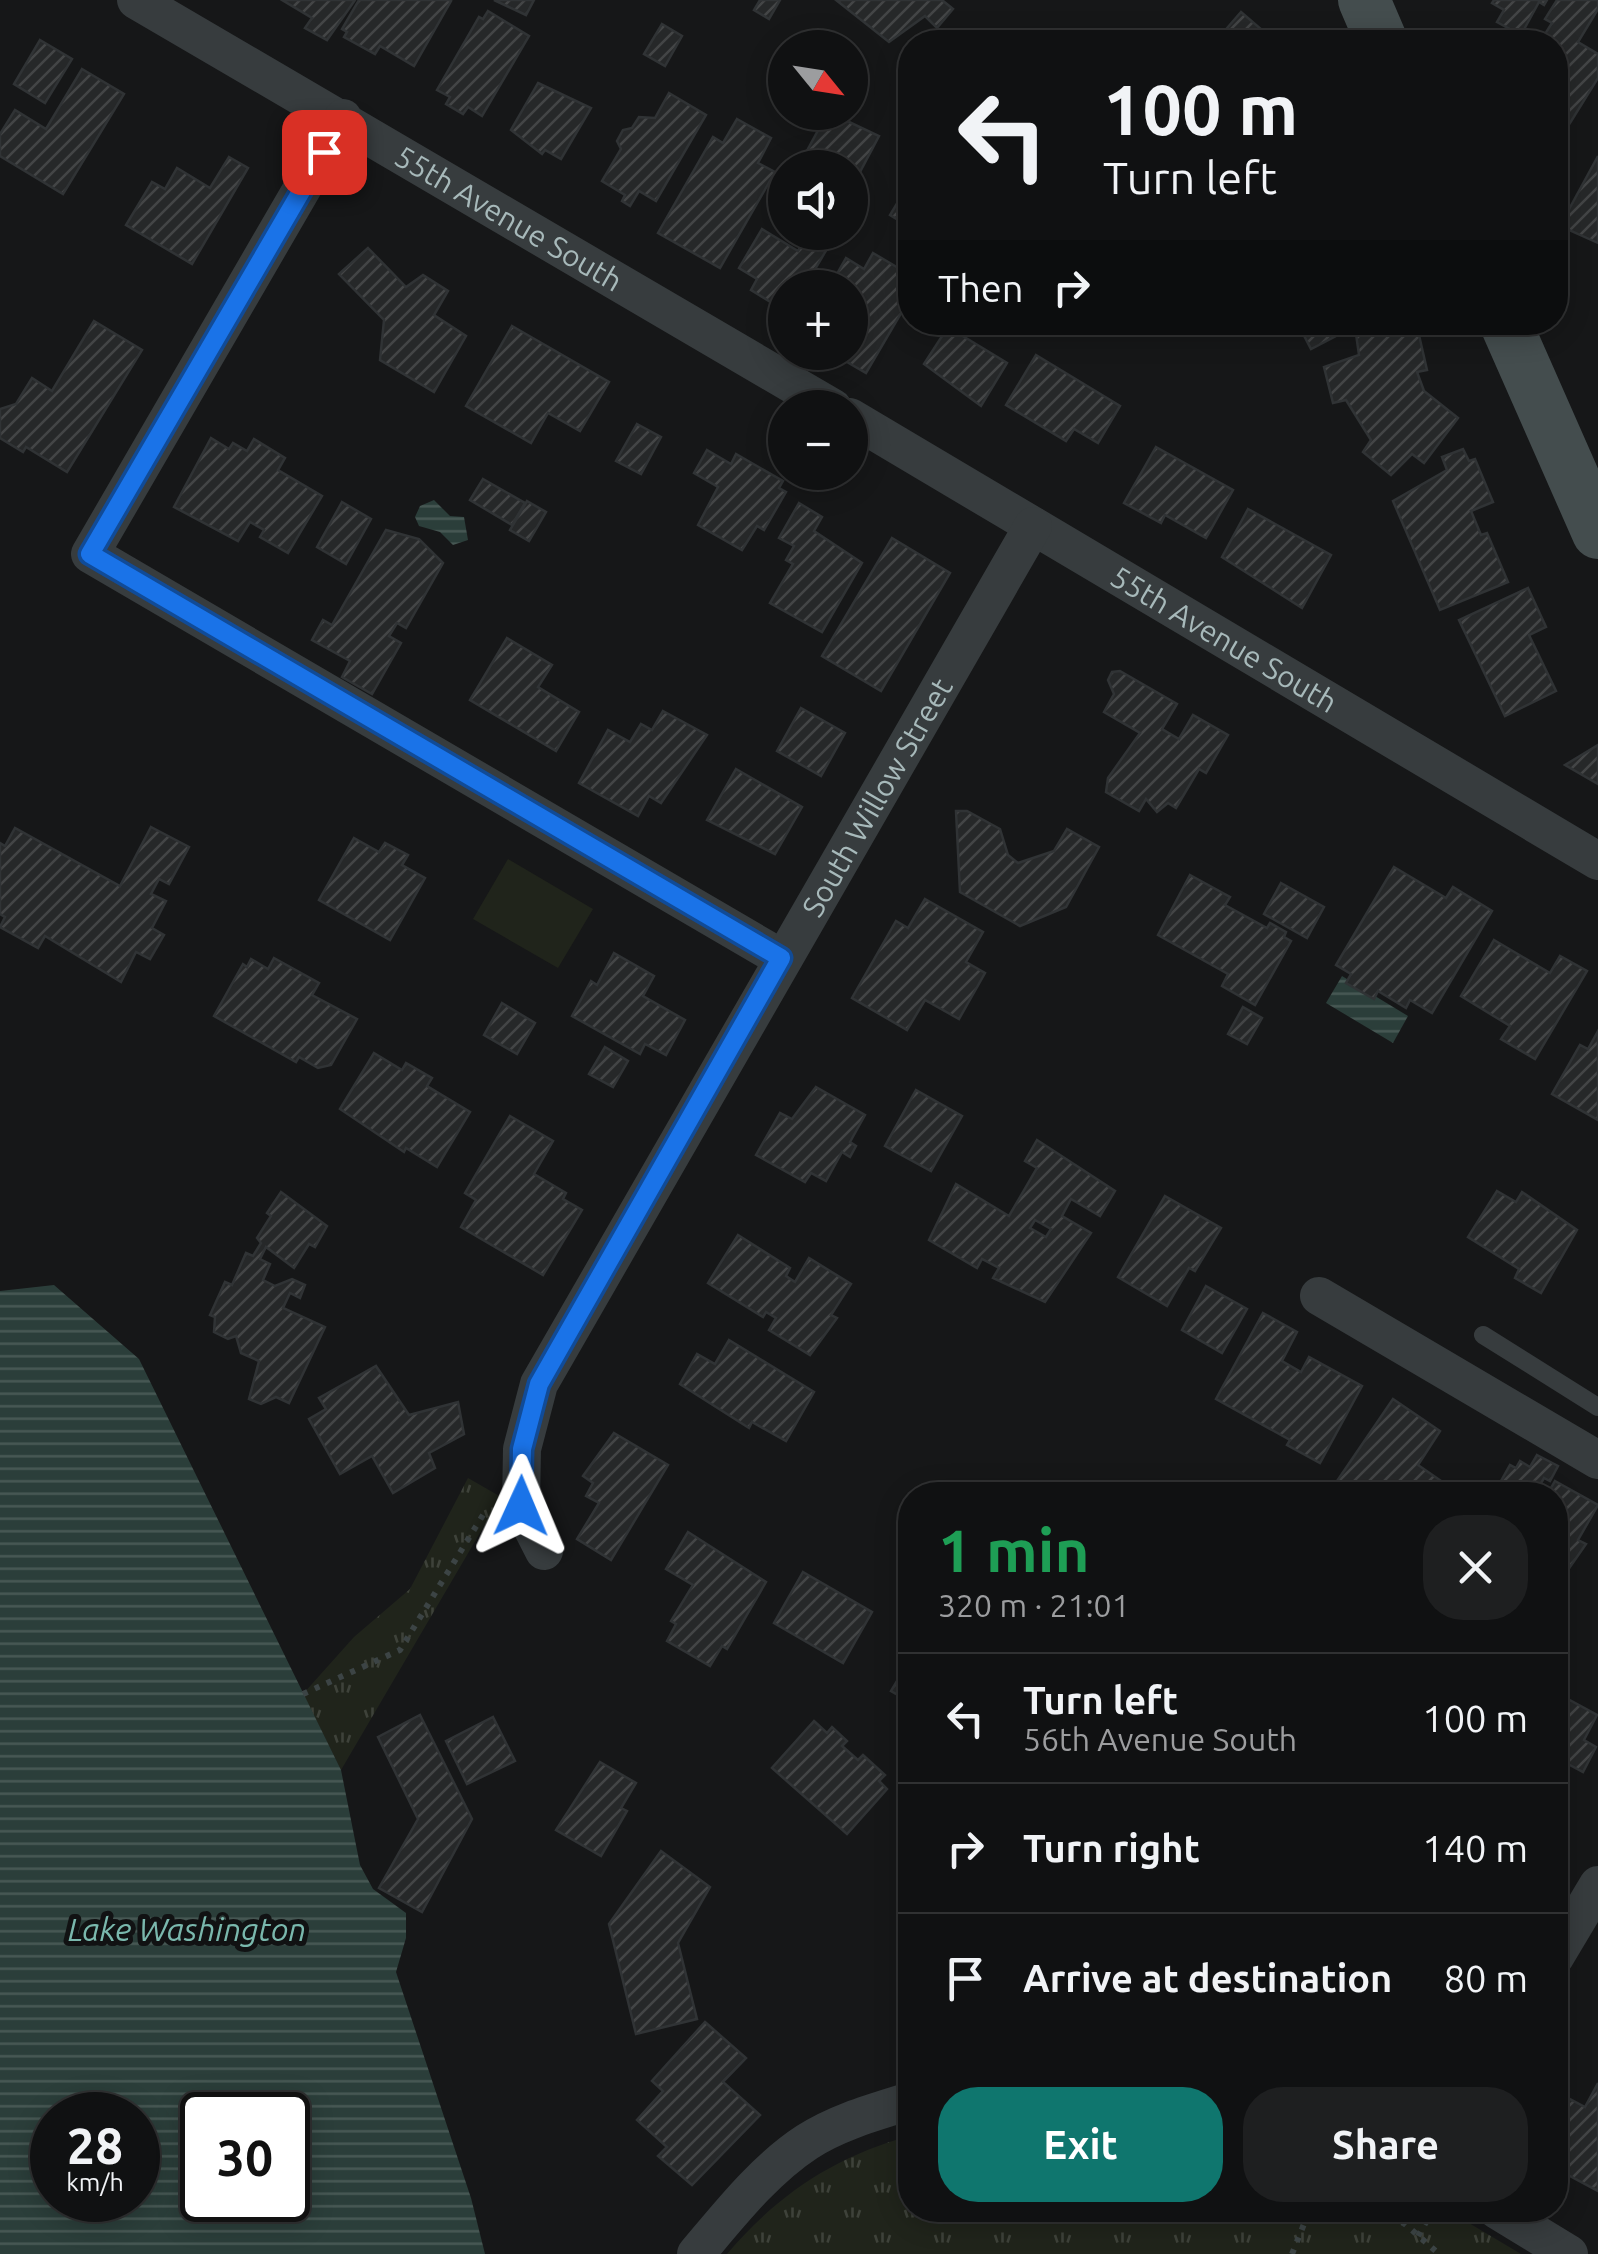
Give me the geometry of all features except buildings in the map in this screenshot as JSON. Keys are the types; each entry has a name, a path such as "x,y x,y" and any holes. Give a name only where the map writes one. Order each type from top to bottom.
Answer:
{"main road":[{"path":"1364,0 1377,30"},
{"path":"1512,335 1598,533"}],"street":[{"name":"55th Avenue South","path":"136,0 344,118 803,390"},
{"path":"344,118 90,554 781,958"},
{"name":"55th Avenue South","path":"868,429 1598,861"},
{"name":"South Willow Street","path":"544,1551 521,1506 522,1449 539,1384 781,958 1034,526"},
{"path":"1318,1296 1598,1460"},
{"path":"1568,1936 1598,1885"},
{"path":"696,2254 756,2186 807,2142 850,2120 898,2105"},
{"path":"1517,2222 1570,2254"}],"lane":[{"path":"1484,1336 1598,1407"}],"path":[{"path":"303,1694 400,1650 493,1498"},
{"path":"1292,2254 1306,2222"},
{"path":"1397,2222 1439,2254"},
{"path":"1418,2236 1426,2222"}],"green space":[{"path":"508,859 593,909 558,968 473,919"},
{"path":"468,1478 501,1497 341,1770 303,1694 354,1637 410,1589"},
{"path":"898,2140 898,2222 1467,2222 1521,2254 727,2254 766,2213 809,2180"}],"water":[{"path":"434,500 450,516 464,517 468,540 453,545 440,532 419,526 415,517 420,506"},
{"path":"1342,976 1408,1016 1393,1043 1326,1003"},
{"name":"Lake Washington","path":"54,1285 139,1359 341,1770 360,1865 373,1889 406,1913 406,1938 396,1972 471,2198 485,2254 0,2254 0,1291"}],"route":[{"path":"324,152 90,554 781,958 539,1384 522,1449 521,1506"}]}
